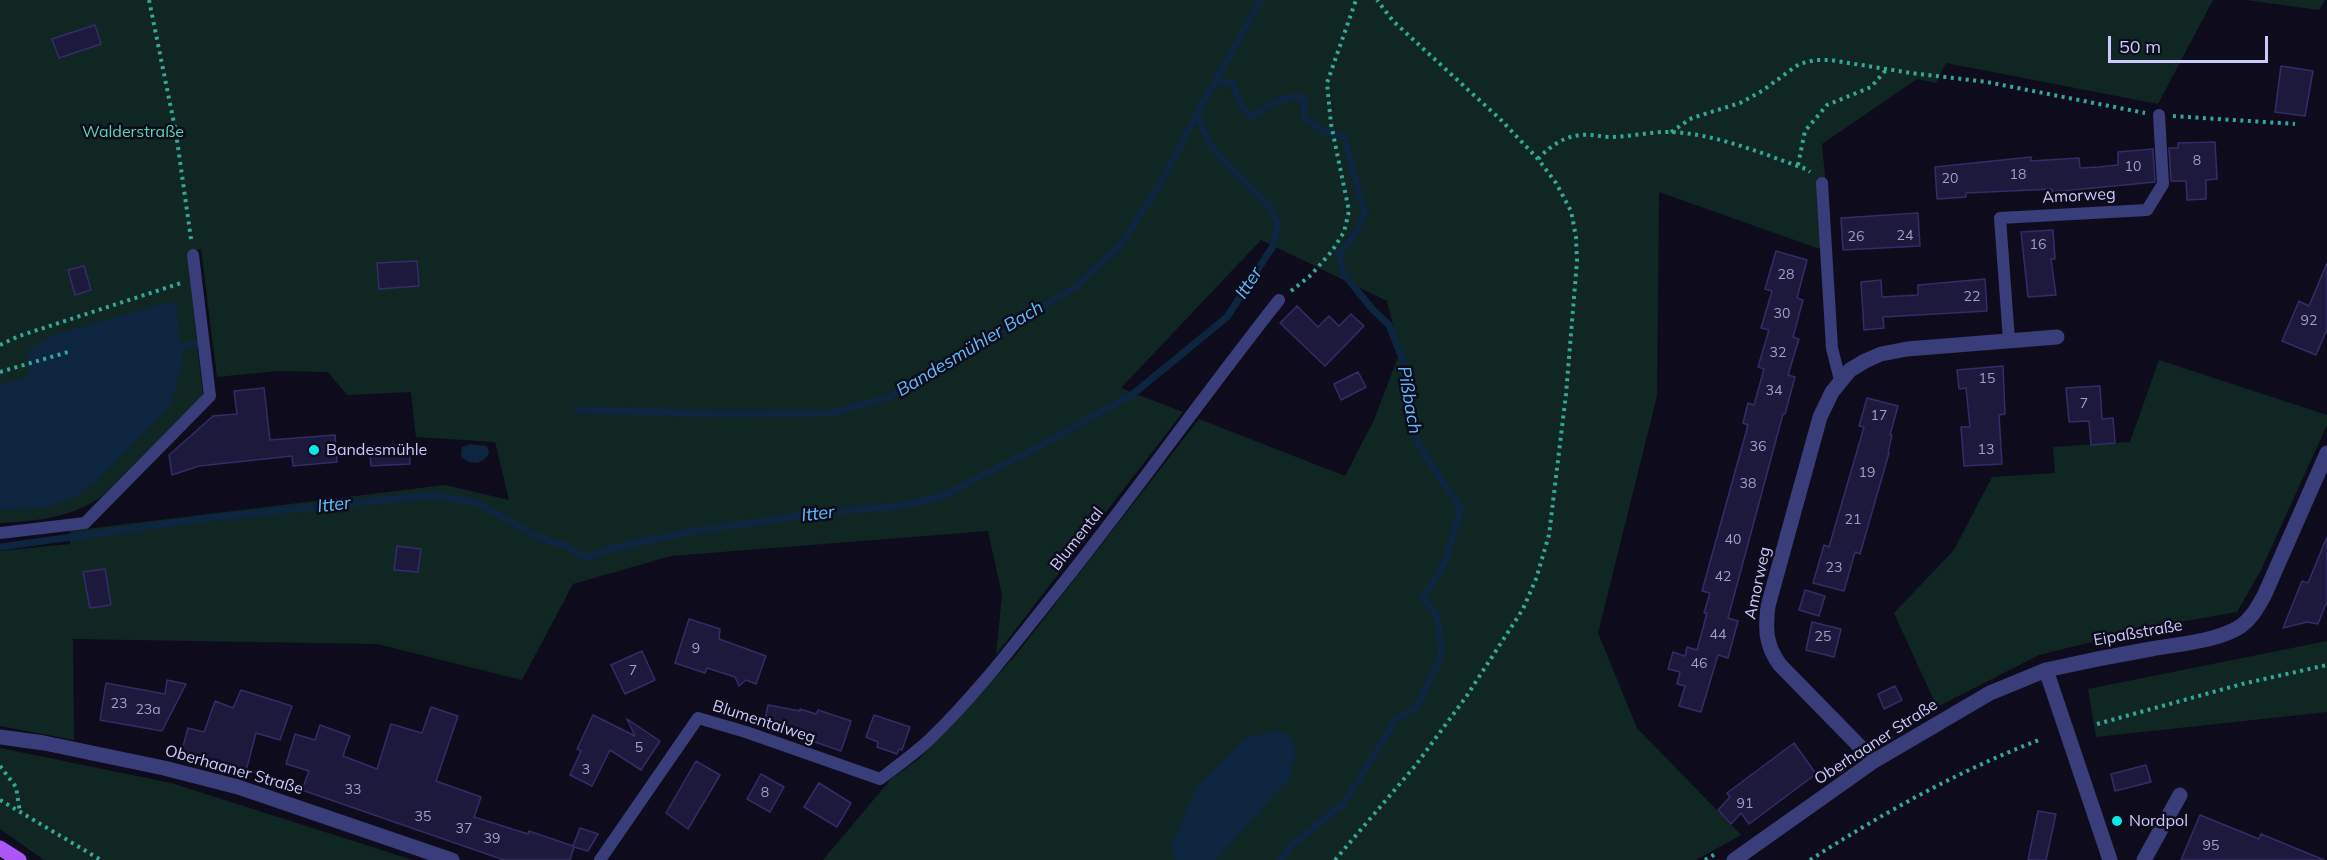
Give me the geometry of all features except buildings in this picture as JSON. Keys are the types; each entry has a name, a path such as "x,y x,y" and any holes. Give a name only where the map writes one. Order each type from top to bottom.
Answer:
{"main road":[{"path":"0,848 19,860"}],"street":[{"name":"Amorweg","path":"1874,761 1780,666 1767,640 1768,606 1820,417 1840,380 1857,365 1881,354 1907,349 2057,337"},
{"name":"Eipaßstraße","path":"2046,670 2097,658 2198,640 2226,633 2240,626 2252,616 2264,596 2327,453"},
{"name":"Oberhaaner Straße","path":"1734,860 1874,761 1990,693 2046,670"},
{"path":"2046,670 2110,860"},
{"name":"Oberhaaner Straße","path":"0,737 65,748 238,787 452,860"},
{"path":"2144,860 2180,795"}],"lane":[{"name":"Amorweg","path":"2009,340 2000,218 2147,210 2163,184 2159,115"},
{"path":"1822,183 1832,348 1840,380"},
{"path":"0,533 85,523 210,396 193,255"},
{"name":"Blumental","path":"879,779 929,740 979,686 1040,613 1279,300"},
{"name":"Blumentalweg","path":"600,860 698,718 746,732 879,779"}],"path":[{"path":"149,0 176,133 193,255"},
{"path":"1279,300 1311,275 1332,251 1344,232 1349,212 1331,124 1327,84 1356,0"},
{"path":"1335,860 1415,766 1466,697 1523,609 1536,579 1549,535 1566,394 1577,261 1576,237 1571,211 1556,183 1538,159 1500,119 1393,21 1377,0"},
{"path":"1671,132 1692,118 1740,103 1762,91 1799,64 1815,60 1830,60 2026,89 2159,115 2295,124"},
{"path":"1538,159 1548,148 1560,141 1577,136 1588,134 1607,137 1671,132 1730,142 1798,166 1805,131 1827,105 1872,87 1886,69"},
{"path":"0,345 19,336 197,278"},
{"path":"0,372 68,352"},
{"path":"2097,724 2242,684 2327,665"},
{"path":"1810,860 1858,829 1945,780 1989,759 2039,740"},
{"path":"0,766 16,787 20,812"},
{"path":"0,800 101,860"}],"green space":[{"name":"Walderstraße","path":"0,0 2213,0 2158,104 1946,63 1936,83 1917,79 1822,144 1832,248 1817,248 1659,192 1657,396 1598,633 1637,728 1741,835 1696,860 823,860 891,779 919,759 1015,656 1199,419 1345,476 1374,420 1400,352 1387,301 1261,240 1121,388 1183,412 996,655 1002,595 988,531 671,556 573,584 522,680 377,644 73,639 74,740 0,726 0,551 70,544 70,531 445,485 509,500 495,442 416,437 411,392 347,395 328,372 278,371 217,377 201,249 187,252 203,395 100,498 76,510 52,517 0,523"},
{"path":"2246,0 2325,0 2319,10"},
{"path":"2159,360 2327,415 2327,425 2261,570 2237,612 2156,626 2039,655 1937,707 1894,613 1954,550 1992,477 2055,473 2053,447 2130,442"},
{"path":"2327,641 2327,712 2096,737 2088,689"},
{"path":"0,748 171,783 413,860 44,860 0,829"}],"water":[{"path":"176,302 183,362 170,406 96,482 69,500 44,508 0,510 0,385 28,377 28,350 53,335"},
{"path":"470,444 487,446 489,453 480,462 472,463 461,456 462,447"},
{"path":"1280,730 1291,737 1296,751 1290,779 1215,860 1175,860 1171,846 1196,788 1245,738"}],"waterway":[{"name":"Itter","path":"0,547 207,518 435,495 480,504 535,536 564,545 586,558 609,549 689,532 818,513 901,506 943,496 1031,451 1133,394 1227,317 1273,246 1278,223 1267,204 1221,158 1207,139 1197,113 1261,0"},
{"name":"Pißbach","path":"1215,82 1233,83 1240,105 1251,117 1283,99 1304,98 1305,119 1324,131 1344,137 1365,214 1353,237 1339,254 1343,273 1373,310 1389,325 1404,363 1417,443 1461,509 1444,564 1423,598 1436,614 1441,655 1417,707 1397,718 1345,802 1290,847 1281,860"},
{"name":"Bandesmühler Bach","path":"577,410 729,414 833,413 892,396 1074,288 1121,244 1161,182 1197,113"},
{"path":"173,348 198,344"}],"place":[{"name":"Bandesmühle","path":"314,450"},
{"name":"Nordpol","path":"2117,821"}]}
